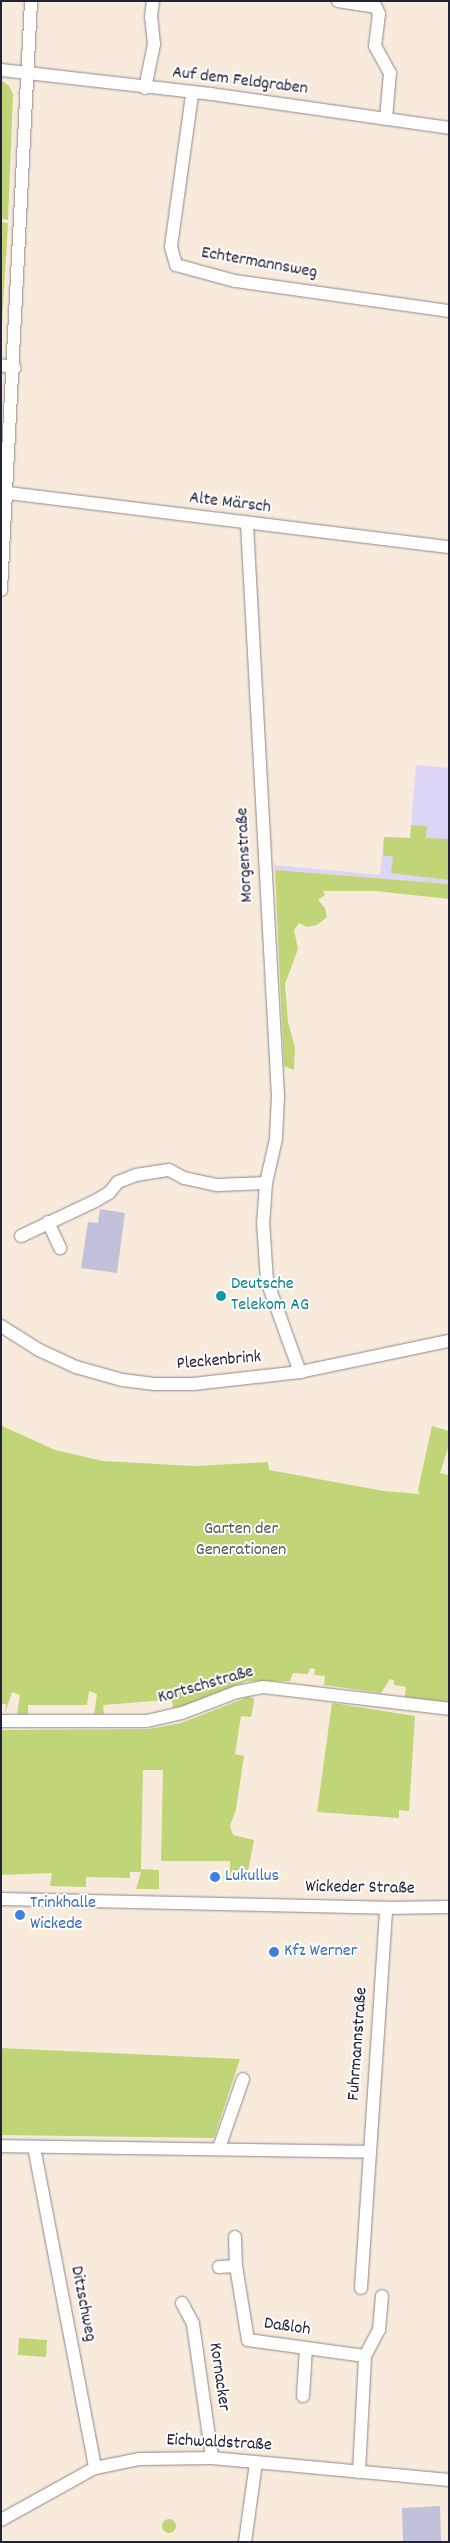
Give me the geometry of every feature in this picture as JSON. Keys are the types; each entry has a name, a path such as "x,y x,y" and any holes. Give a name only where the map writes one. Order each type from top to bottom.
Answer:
{"street":[{"path":"1,590 15,368 31,1"},
{"path":"145,88 154,44 153,1"},
{"path":"338,1 376,7 379,14 374,46 390,73 386,119"},
{"name":"Auf dem Feldgraben","path":"1,70 192,94 211,94 449,128"},
{"name":"Echtermannsweg","path":"192,94 171,247 176,265 235,281 449,311"},
{"path":"1,365 15,368"},
{"name":"Alte Märsch","path":"8,493 248,524 449,547"},
{"name":"Morgenstraße","path":"248,524 278,1096 276,1139 266,1183 263,1222 267,1281 300,1372"},
{"path":"21,1236 109,1193 118,1182 146,1173 169,1170 184,1178 222,1185 266,1183"},
{"path":"48,1222 60,1248"},
{"name":"Pleckenbrink","path":"1,1326 39,1350 76,1367 122,1380 193,1384 300,1372 449,1341"},
{"name":"Kortschstraße","path":"1,1721 147,1721 182,1713 237,1692 262,1687 449,1709"},
{"name":"Wickeder Straße","path":"1,1899 386,1908 449,1907"},
{"name":"Fuhrmannstraße","path":"361,2288 386,1908"},
{"path":"219,2148 243,2079"},
{"path":"1,2146 219,2148 369,2152"},
{"name":"Ditzschweg","path":"34,2147 95,2468"},
{"name":"Daßloh","path":"235,2237 236,2266 248,2340 365,2356"},
{"path":"219,2267 236,2266"},
{"path":"359,2472 365,2356 380,2330 382,2296"},
{"name":"Kornacker","path":"182,2303 193,2324 212,2458"},
{"path":"303,2396 306,2348"},
{"name":"Eichwaldstraße","path":"1,2520 95,2468 140,2459 212,2458 449,2480"},
{"path":"245,2542 256,2463"}],"shaded area":[{"path":"416,765 449,768 449,884 275,870 274,865 380,875 384,837 410,838"},
{"path":"100,1209 125,1213 117,1273 81,1268 88,1222 98,1223"},
{"path":"440,2506 441,2542 403,2542 402,2508"}],"green space":[{"path":"1,80 9,86 13,94 8,220 1,219"},
{"path":"1,222 8,223 1,342"},
{"path":"411,825 427,826 426,838 449,839 449,880 391,873 393,857 383,855 384,837 410,838"},
{"path":"275,870 449,884 449,899 375,891 323,891 325,895 318,900 325,908 327,917 317,925 307,927 299,923 294,930 298,949 285,984 288,1022 295,1048 294,1070 284,1066"},
{"name":"Garten der Generationen","path":"1,1410 2,1426 55,1450 103,1461 193,1466 268,1462 269,1470 384,1491 420,1494 418,1490 432,1426 449,1431 449,1445 440,1473 449,1475 449,1702 405,1697 406,1687 394,1685 394,1680 390,1679 381,1693 324,1685 325,1676 314,1675 315,1669 310,1668 308,1674 293,1673 290,1681 247,1681 177,1708 173,1708 172,1701 166,1700 103,1705 104,1714 94,1714 97,1694 89,1691 87,1705 28,1705 28,1714 17,1714 20,1695 12,1692 5,1713 6,1704 1,1704"},
{"path":"248,1697 254,1698 254,1702 251,1717 241,1716 235,1754 244,1756 236,1809 230,1826 233,1835 254,1840 246,1882 230,1882 230,1861 161,1861 163,1770 143,1770 141,1869 159,1870 159,1889 136,1889 141,1872 130,1872 130,1878 86,1877 86,1887 50,1886 52,1873 1,1875 1,1730 149,1729 181,1723"},
{"path":"332,1703 415,1716 409,1811 399,1810 399,1818 317,1812"},
{"path":"1,2048 240,2059 214,2138 1,2135"},
{"path":"19,2338 47,2340 46,2357 18,2355"},
{"path":"166,2519 172,2519 176,2526 172,2533 166,2533 162,2529 162,2523"}],"place":[{"name":"Deutsche Telekom AG","path":"221,1296"},
{"name":"Lukullus","path":"215,1877"},
{"name":"Trinkhalle Wickede","path":"20,1915"},
{"name":"Kfz Werner","path":"274,1952"}]}
